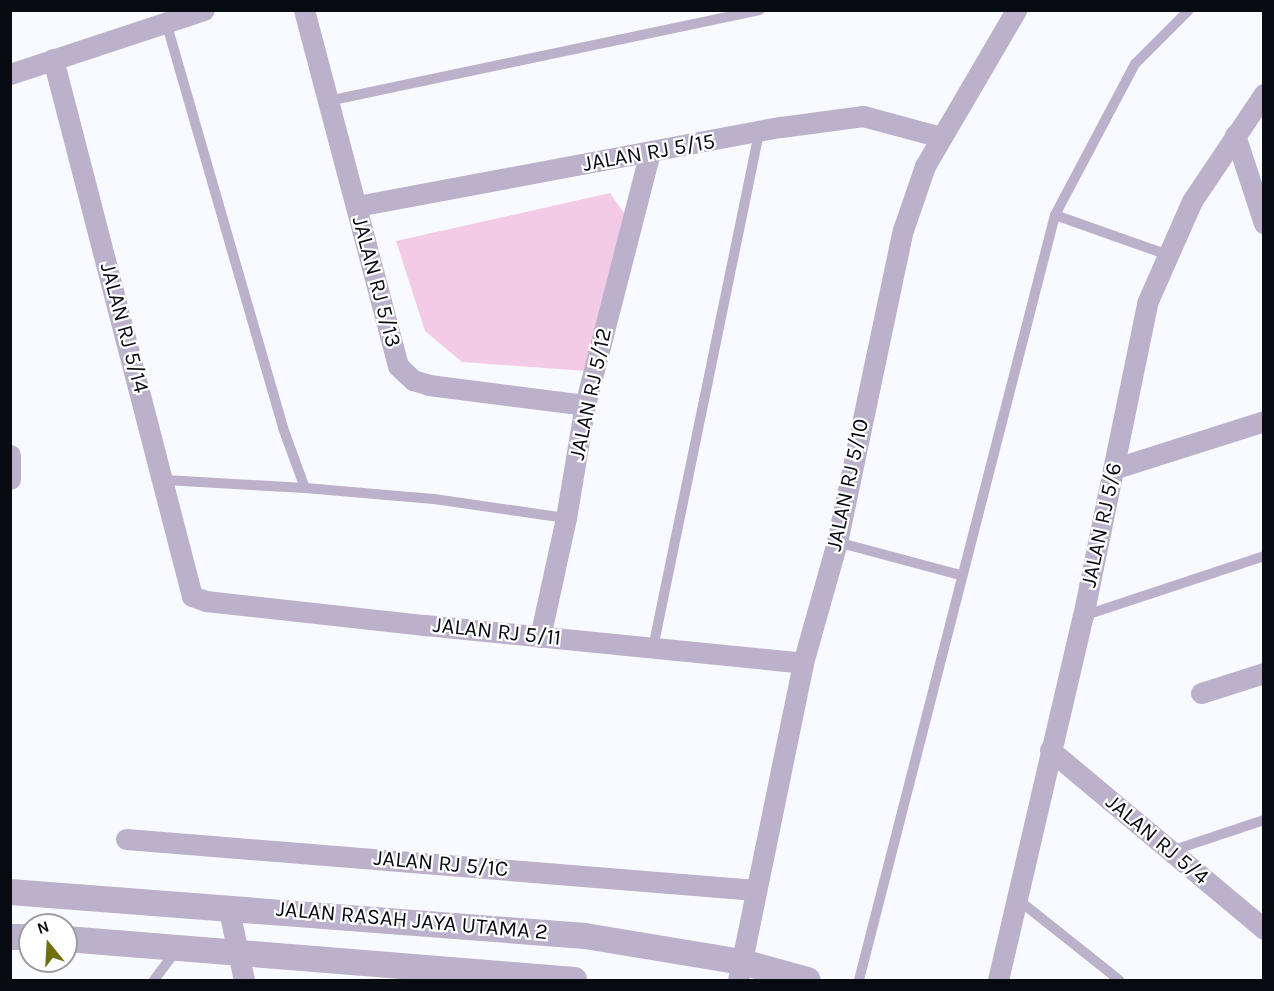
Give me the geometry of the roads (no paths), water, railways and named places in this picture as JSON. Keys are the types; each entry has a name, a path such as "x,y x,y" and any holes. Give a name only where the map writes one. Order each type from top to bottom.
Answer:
{"street":[{"path":"10,74 204,10"},
{"name":"JALAN RJ 5/13","path":"304,10 398,366 413,380 585,405"},
{"name":"JALAN RJ 5/10","path":"740,971 803,663 837,542 903,230 925,166 1016,10"},
{"name":"JALAN RJ 5/14","path":"53,59 165,480 192,596"},
{"name":"JALAN RJ 5/6","path":"998,981 1083,616 1147,303 1192,201 1263,94"},
{"name":"JALAN RJ 5/15","path":"357,206 650,152 864,116 941,137"},
{"path":"1235,135 1263,223"},
{"name":"JALAN RJ 5/12","path":"540,636 567,518 585,405 650,152"},
{"path":"1113,469 1263,421"},
{"path":"10,455 10,479"},
{"name":"JALAN RJ 5/11","path":"192,596 206,602 803,663"},
{"path":"1201,693 1263,673"},
{"name":"JALAN RJ 5/4","path":"1050,750 1263,929"},
{"name":"JALAN RJ 5/1C","path":"126,839 756,890"},
{"name":"JALAN RASAH JAYA UTAMA 2","path":"10,892 228,906 585,936 740,971 808,981"},
{"path":"228,906 235,956 244,981"},
{"name":"JALAN RASAH JAYA UTAMA 2","path":"78,940 235,956 574,981"}],"lane":[{"path":"328,101 658,28 759,10"},
{"path":"859,981 960,575 1055,215 1136,64 1189,10"},
{"path":"166,22 283,428 305,488"},
{"path":"653,648 759,133"},
{"path":"1055,215 1168,255"},
{"path":"165,480 434,498 567,518"},
{"path":"837,542 960,575"},
{"path":"1083,616 1263,556"},
{"path":"1171,851 1263,820"},
{"path":"1016,898 1119,981"},
{"path":"154,981 177,950"}]}
